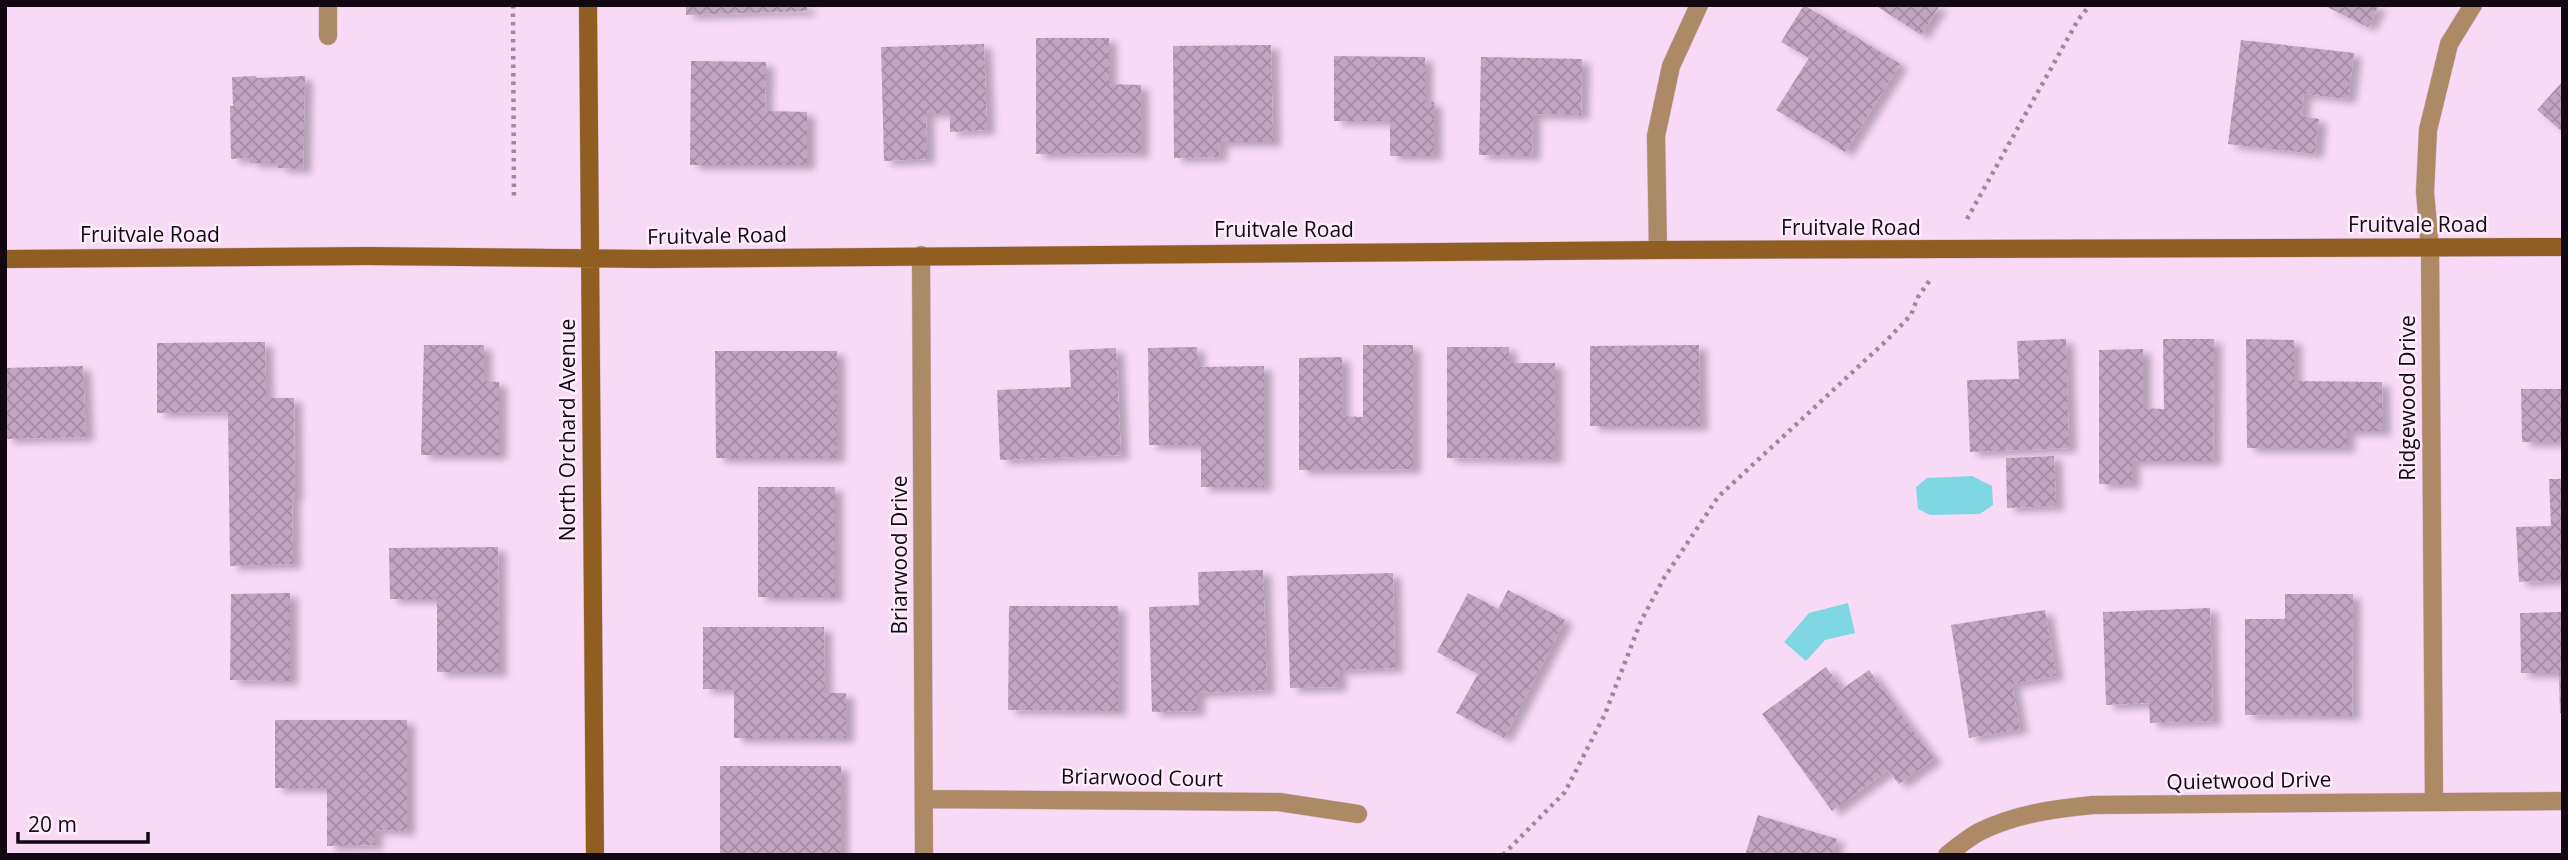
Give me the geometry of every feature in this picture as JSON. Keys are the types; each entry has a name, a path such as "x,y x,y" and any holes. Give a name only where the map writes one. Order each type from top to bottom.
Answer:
{"street":[{"path":"328,5 328,36"},
{"name":"North Orchard Avenue","path":"588,5 595,855"},
{"path":"1658,250 1656,136 1671,66 1699,5"},
{"name":"Ridgewood Drive","path":"2434,801 2430,248 2426,192 2428,130 2449,44 2473,5"},
{"name":"Fruitvale Road","path":"5,259 590,259 1658,250 2563,247"},
{"name":"Briarwood Drive","path":"921,256 924,855"},
{"name":"Briarwood Court","path":"925,799 1279,802 1358,814"},
{"name":"Quietwood Drive","path":"1947,855 1977,833 2011,819 2053,809 2093,805 2563,801"}],"path":[{"path":"513,5 514,200"},
{"path":"1503,855 1565,792 1605,714 1642,621 1664,578 1718,497 1911,315 1918,298 1984,191 2078,20 2090,5"}],"water":[{"path":"1972,476 1992,486 1993,505 1980,514 1930,515 1918,509 1916,487 1927,478"},
{"path":"1848,603 1855,633 1825,640 1806,661 1784,642 1809,613"}],"building":[{"path":"686,5 807,5 807,11 686,15"},
{"path":"1804,5 1900,64 1845,152 1776,110 1809,58 1781,42"},
{"path":"1875,5 1940,5 1921,35"},
{"path":"2323,5 2379,5 2368,27"},
{"path":"1036,38 1109,38 1109,84 1141,85 1141,153 1036,154"},
{"path":"2241,40 2354,53 2348,99 2304,94 2301,116 2319,119 2315,154 2228,144"},
{"path":"984,44 987,130 950,132 950,113 926,113 927,159 884,161 881,47"},
{"path":"1271,45 1273,142 1220,142 1219,157 1174,158 1173,46"},
{"path":"1334,56 1425,57 1425,102 1434,102 1434,156 1390,156 1390,121 1334,121"},
{"path":"1481,57 1582,59 1581,115 1533,114 1532,156 1479,155"},
{"path":"691,61 766,62 765,111 807,112 807,165 690,165"},
{"path":"305,76 303,169 278,168 278,163 250,163 250,158 231,159 232,77"},
{"path":"2563,81 2563,132 2537,110"},
{"path":"2066,339 2069,448 1970,452 1967,380 2019,379 2017,341"},
{"path":"2163,339 2214,339 2213,461 2132,461 2132,484 2099,484 2099,350 2143,349 2143,408 2164,409"},
{"path":"2246,339 2294,340 2294,381 2382,382 2383,431 2347,431 2347,448 2247,448"},
{"path":"265,342 266,398 294,398 293,564 230,566 228,412 157,413 157,343"},
{"path":"424,345 484,345 484,381 499,382 499,455 421,455"},
{"path":"1363,345 1413,345 1413,469 1299,470 1299,358 1342,357 1342,416 1363,417"},
{"path":"1699,345 1700,426 1590,426 1590,346"},
{"path":"1197,347 1197,367 1264,366 1264,487 1201,487 1201,445 1149,445 1148,348"},
{"path":"1447,347 1509,347 1509,363 1555,363 1555,459 1447,458"},
{"path":"1116,348 1121,455 1000,460 997,390 1071,387 1069,350"},
{"path":"715,351 837,351 837,458 716,458"},
{"path":"83,366 86,437 5,439 5,368"},
{"path":"2521,389 2563,389 2563,442 2522,442"},
{"path":"2054,456 2056,506 2007,508 2006,458"},
{"path":"2549,479 2563,479 2563,580 2519,582 2516,527 2551,526"},
{"path":"758,487 835,487 835,597 758,597"},
{"path":"498,547 499,672 437,672 437,599 390,599 389,548"},
{"path":"1263,570 1267,690 1197,693 1197,711 1152,712 1149,607 1199,605 1198,572"},
{"path":"1393,573 1395,668 1338,670 1339,687 1290,688 1287,576"},
{"path":"1508,590 1565,620 1504,738 1456,713 1478,674 1437,652 1468,593 1498,609"},
{"path":"290,593 290,681 230,680 231,594"},
{"path":"2285,594 2353,594 2352,716 2245,715 2245,619 2285,619"},
{"path":"1009,606 1118,606 1118,711 1008,710"},
{"path":"2210,608 2213,721 2150,723 2149,703 2106,705 2103,612"},
{"path":"2045,610 2056,676 2012,684 2020,729 1969,738 1951,625"},
{"path":"2563,612 2563,713 2560,713 2559,673 2521,673 2520,613"},
{"path":"703,627 824,627 825,693 846,693 846,738 734,738 734,689 703,689"},
{"path":"1826,667 1842,689 1869,670 1934,759 1899,784 1888,770 1832,811 1762,714"},
{"path":"275,720 407,720 407,831 375,830 375,845 327,846 327,788 275,788"},
{"path":"720,766 841,766 841,855 720,855"},
{"path":"1758,815 1837,839 1832,855 1745,855"}]}
